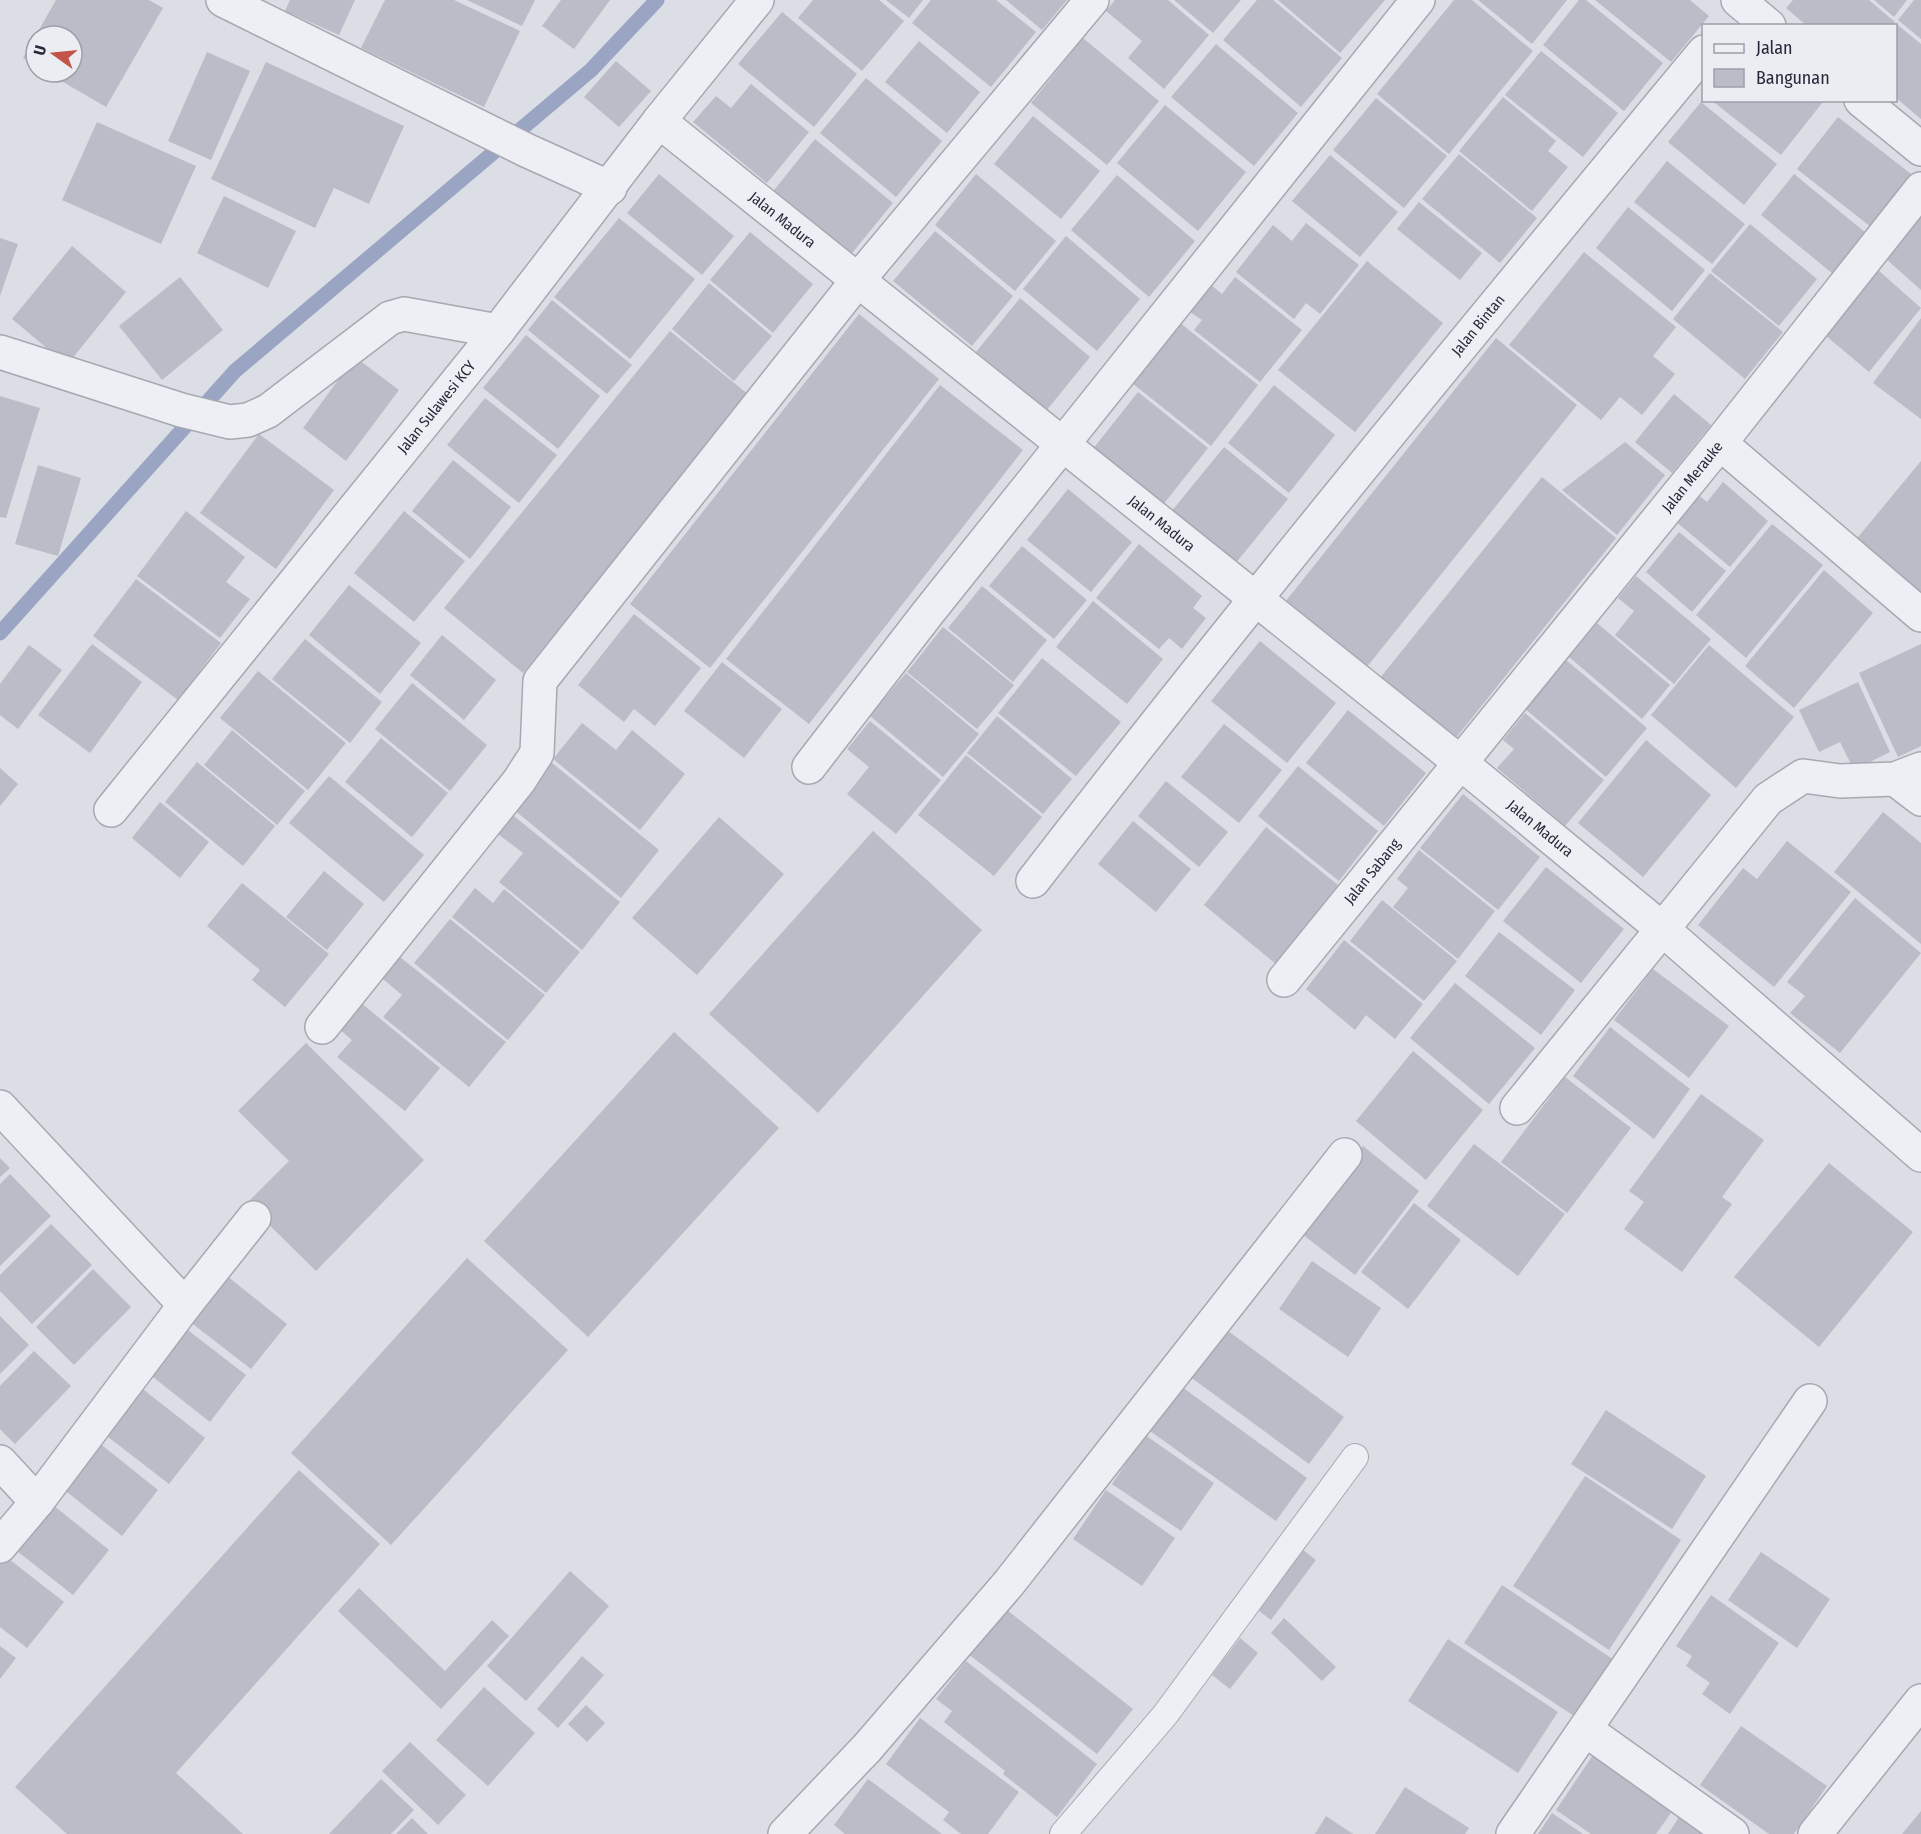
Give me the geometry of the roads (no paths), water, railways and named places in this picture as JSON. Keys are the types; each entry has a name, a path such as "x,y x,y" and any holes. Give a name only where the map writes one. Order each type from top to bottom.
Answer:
{"street":[{"name":"Jalan Sulawesi KCY","path":"111,810 498,331 610,188 659,121 757,0"},
{"path":"322,1027 519,781 537,753 540,681 858,280 1092,0"},
{"path":"809,767 1063,444 1418,0"},
{"path":"230,2 528,151 610,188"},
{"path":"1738,7 1766,24"},
{"name":"Jalan Bintan","path":"1033,881 1134,751 1495,304 1702,54"},
{"path":"1863,102 1921,149"},
{"name":"Jalan Madura","path":"659,121 1462,764 1661,928 1921,1155"},
{"name":"Jalan Merauke","path":"1462,764 1921,189"},
{"path":"0,352 181,410 230,422 248,420 268,411 390,318 404,314 498,331"},
{"path":"1720,443 1921,615"},
{"name":"Jalan Sabang","path":"1284,980 1462,764"},
{"path":"1517,1108 1768,799 1803,776 1840,781 1908,774 1921,799"},
{"path":"0,1107 185,1305"},
{"path":"785,1834 867,1748 1009,1583 1345,1155"},
{"path":"0,1546 37,1502 185,1305 254,1218"},
{"path":"1513,1834 1810,1401"},
{"path":"0,1462 37,1502"},
{"path":"1815,1834 1921,1701"},
{"path":"1586,1730 1732,1834"}],"lane":[{"path":"1063,1834 1165,1715 1356,1457"}],"waterway":[{"path":"0,633 235,371 591,70 657,0"}]}
